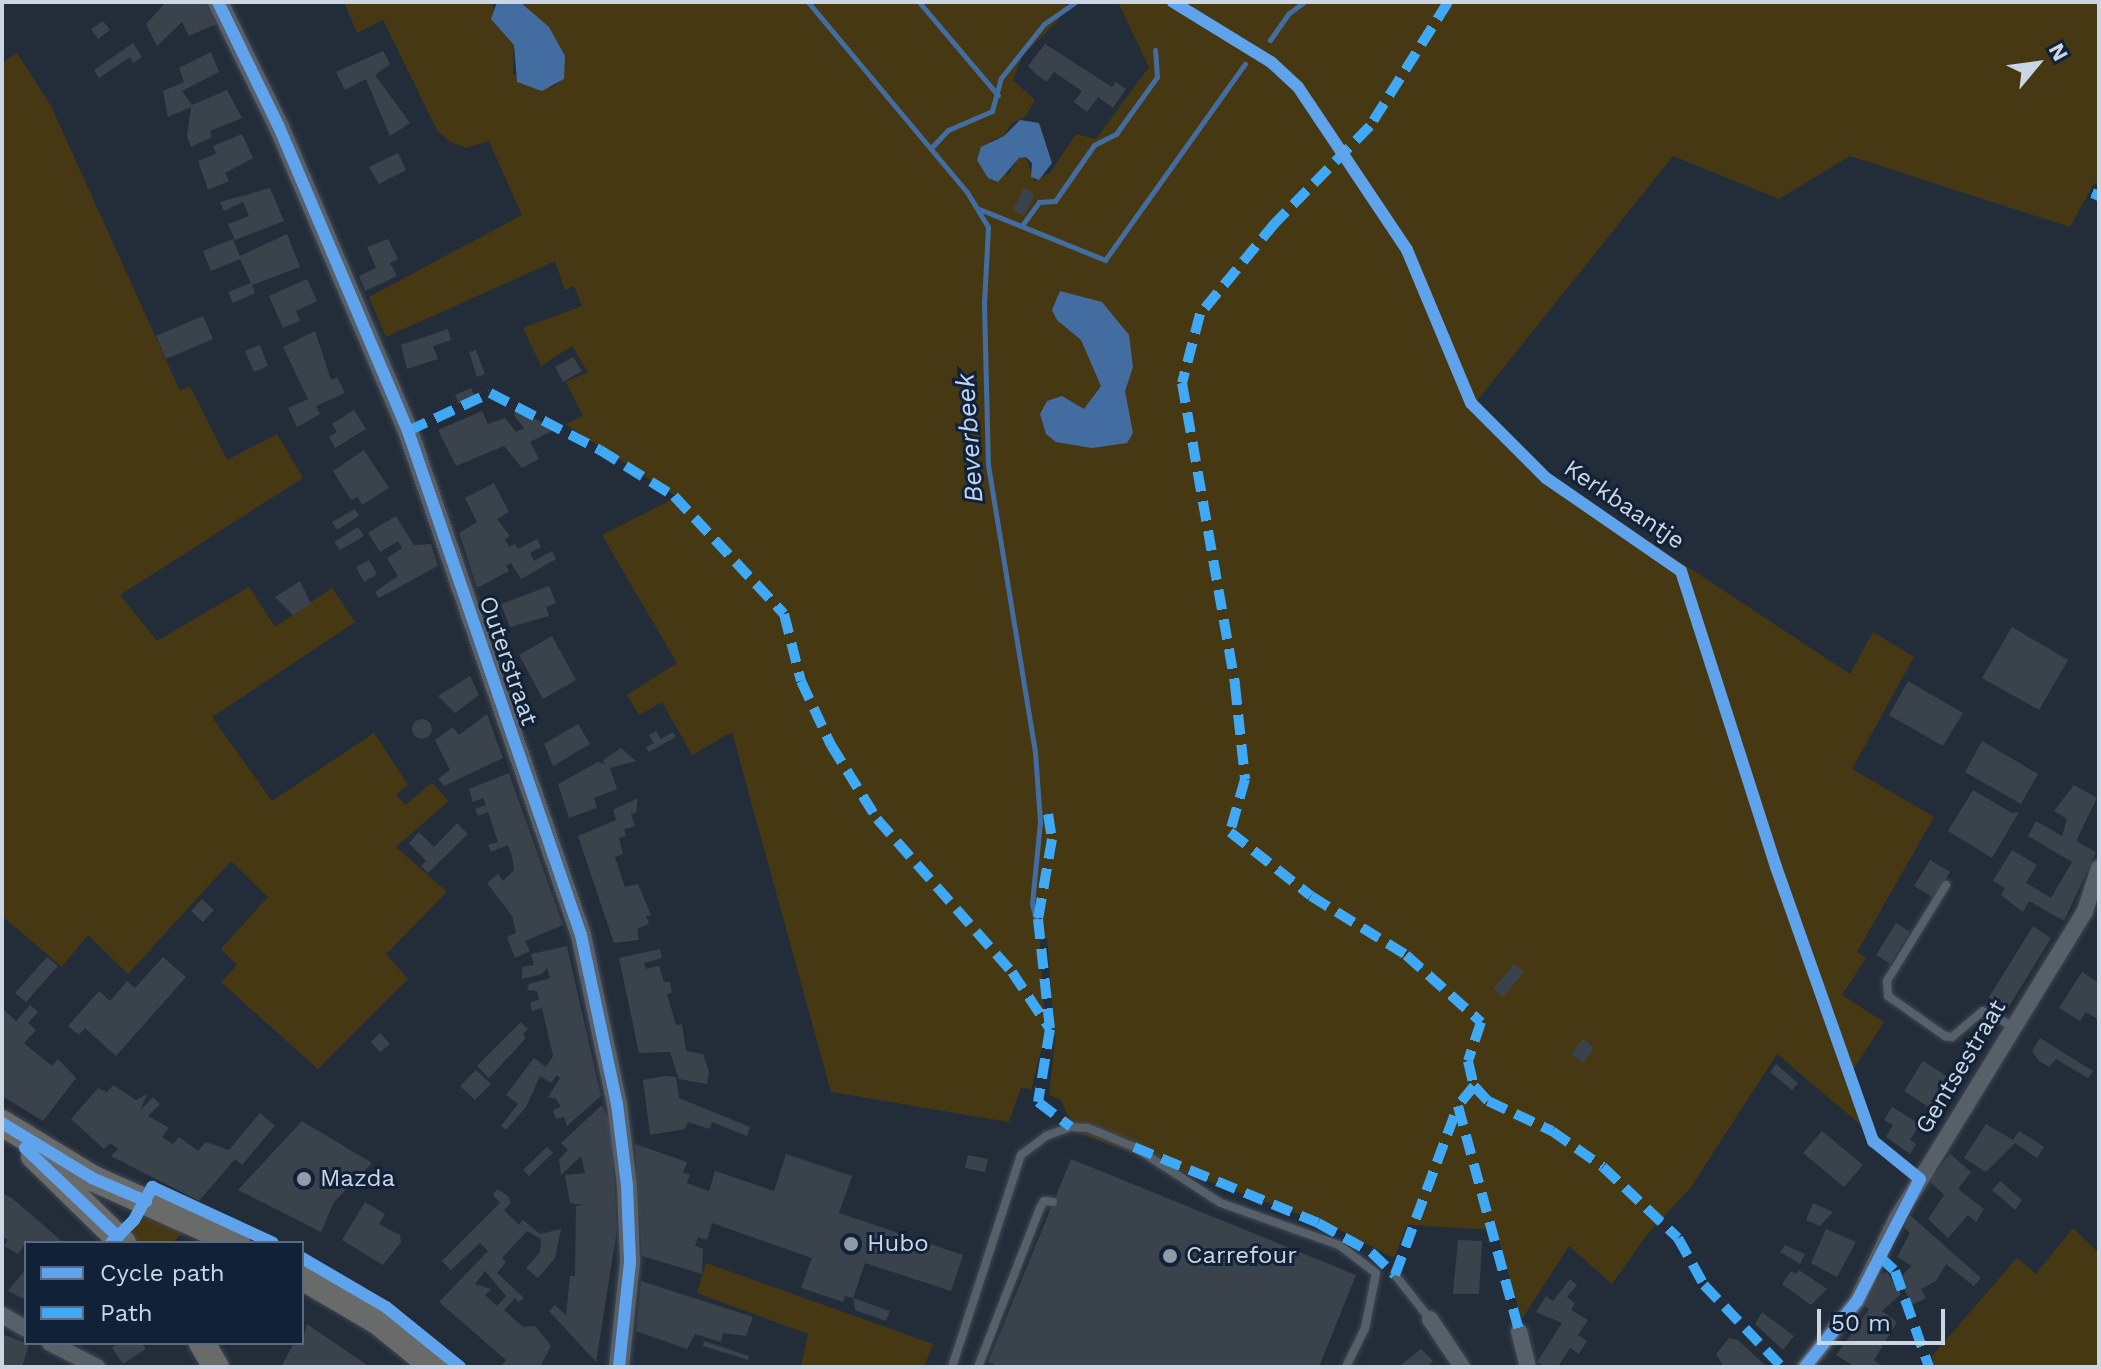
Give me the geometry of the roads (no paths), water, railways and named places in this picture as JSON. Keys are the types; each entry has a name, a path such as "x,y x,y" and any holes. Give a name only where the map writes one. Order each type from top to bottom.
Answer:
{"main road":[{"path":"2,1124 92,1178 223,1241"},
{"path":"2,1124 121,1241"},
{"path":"304,1278 377,1321 434,1367"},
{"path":"203,1345 216,1367"}],"street":[{"name":"Outerstraat","path":"218,2 279,127 408,431 581,935 617,1104 627,1186 630,1262 619,1367"},
{"name":"Gentsestraat","path":"1805,1367 1857,1301 1897,1218 2085,911 2099,868"},
{"path":"2,1315 24,1328"},
{"path":"1430,1319 1462,1367"},
{"path":"1519,1331 1528,1367"},
{"path":"54,1345 97,1367"}],"lane":[{"path":"1946,885 1887,981 1888,996 1945,1036 1952,1037 1983,1011 2014,1027"},
{"path":"953,1366 1021,1155 1046,1136 1071,1127 1088,1128 1134,1147 1221,1203 1339,1245 1376,1273 1365,1328 1346,1367"},
{"path":"978,1367 1040,1208 1044,1201 1053,1202"},
{"path":"1395,1275 1430,1319"}],"water":[{"path":"497,2 520,2 549,27 565,56 564,79 542,91 517,82 514,45 491,19"},
{"path":"1020,120 1039,123 1052,163 1039,180 1031,177 1032,163 1026,157 1019,158 998,182 988,178 977,160 981,147 1004,136"},
{"path":"1060,291 1102,302 1129,335 1133,367 1125,391 1133,433 1127,443 1092,448 1056,442 1046,434 1040,414 1047,401 1062,396 1084,409 1101,386 1081,340 1057,320 1052,310"}],"waterway":[{"name":"Beverbeek","path":"808,2 967,192 988,227 984,304 988,465 1035,752 1040,822 1032,904 1039,931"},
{"path":"919,2 998,95"},
{"path":"932,147 948,130 992,111 1001,78 1044,24 1075,2"},
{"path":"1270,40 1288,14 1304,2"},
{"path":"1023,224 1039,202 1055,201 1094,145 1116,134 1157,77 1155,50"},
{"path":"979,209 1105,260 1245,64"}],"place":[{"name":"Mazda","path":"304,1179"},
{"name":"Hubo","path":"851,1244"},
{"name":"Carrefour","path":"1170,1256"}]}
